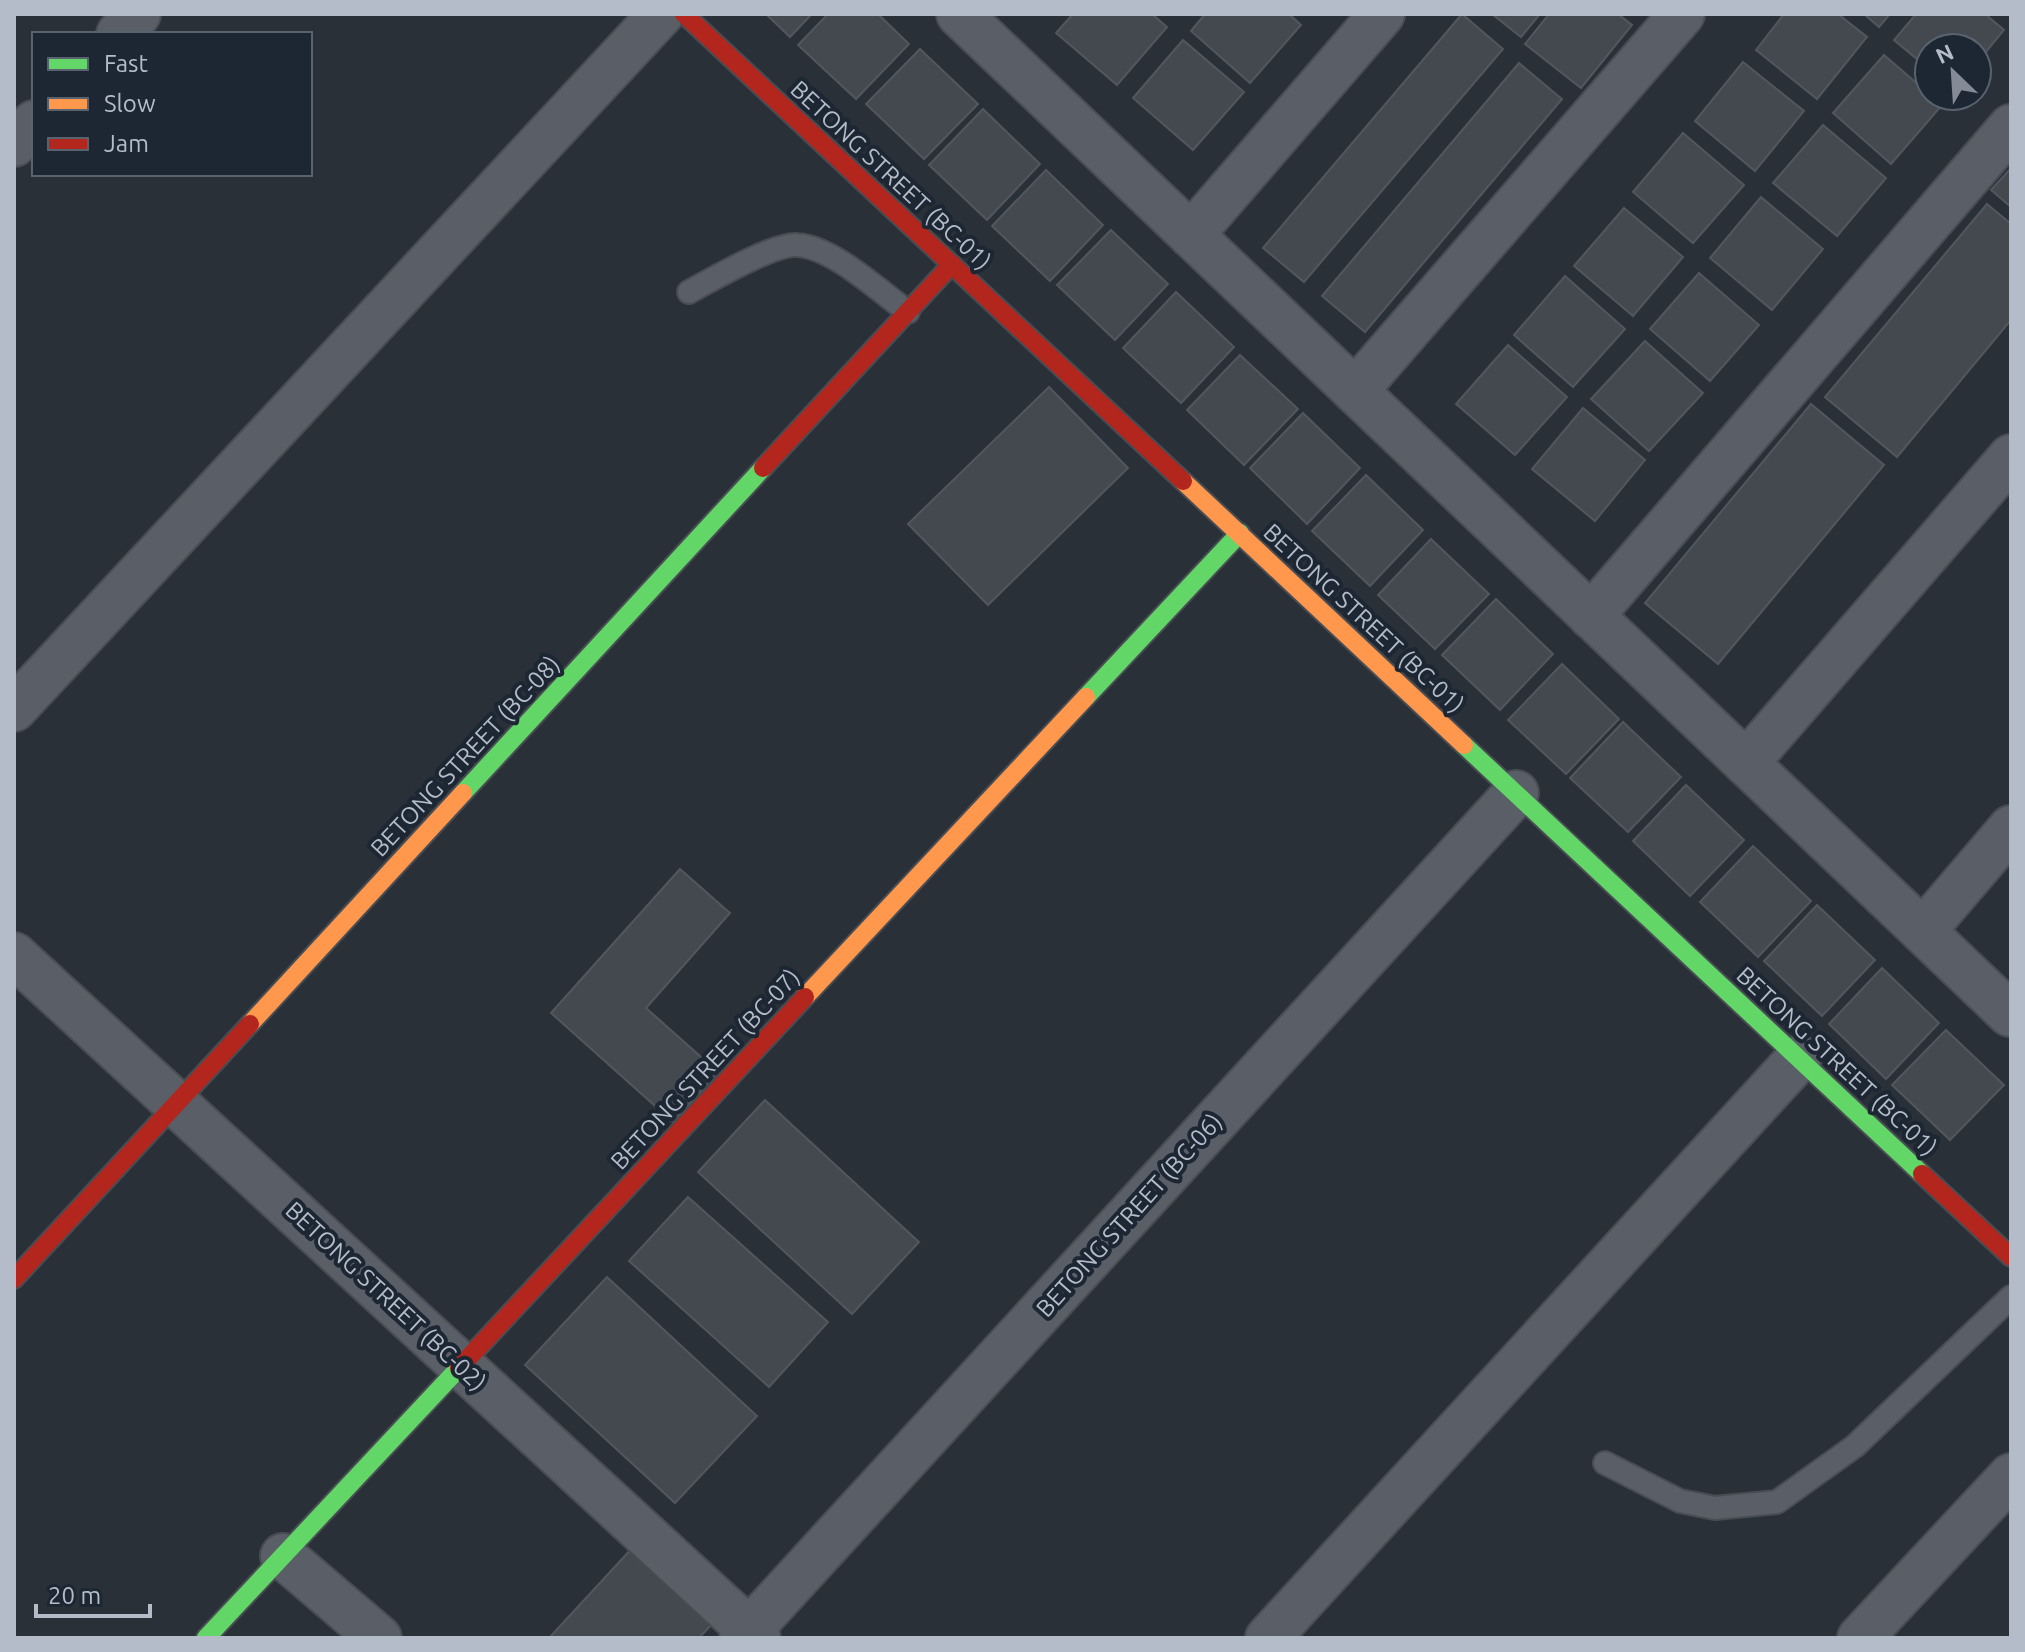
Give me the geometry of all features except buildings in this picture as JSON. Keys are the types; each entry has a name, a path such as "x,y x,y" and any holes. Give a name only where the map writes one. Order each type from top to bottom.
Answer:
{"street":[{"path":"121,32 138,14"},
{"path":"14,709 661,14"},
{"name":"BETONG STREET (BC-01)","path":"684,14 2011,1257"},
{"path":"1191,235 1382,14"},
{"path":"1355,391 1682,14"},
{"path":"966,16 1191,235 2010,1014"},
{"path":"14,144 32,125"},
{"path":"1591,616 2011,127"},
{"name":"BETONG STREET (BC-08)","path":"14,1279 952,264"},
{"path":"1746,763 2011,457"},
{"name":"BETONG STREET (BC-07)","path":"206,1638 1240,533"},
{"name":"BETONG STREET (BC-06)","path":"750,1635 1516,793"},
{"path":"1923,931 2011,828"},
{"name":"BETONG STREET (BC-02)","path":"14,955 750,1635"},
{"path":"1268,1638 1799,1058"},
{"path":"1860,1638 2011,1476"},
{"path":"283,1556 379,1638"}],"lane":[{"path":"689,292 753,258 796,244 830,255 908,312"},
{"path":"1605,1463 1680,1501 1715,1508 1777,1502 1855,1446 2011,1297"}],"traffic: fast":[{"path":"463,793 763,468"},
{"path":"1086,697 1240,533"},
{"path":"1464,745 1922,1174"},
{"path":"206,1638 459,1368"}],"traffic: slow":[{"path":"1183,481 1464,745"},
{"path":"805,997 1086,697"},
{"path":"250,1024 463,793"}],"traffic: jam":[{"path":"684,14 1183,481"},
{"path":"763,468 952,264"},
{"path":"459,1368 805,997"},
{"path":"14,1279 250,1024"},
{"path":"1922,1174 2011,1257"}]}
